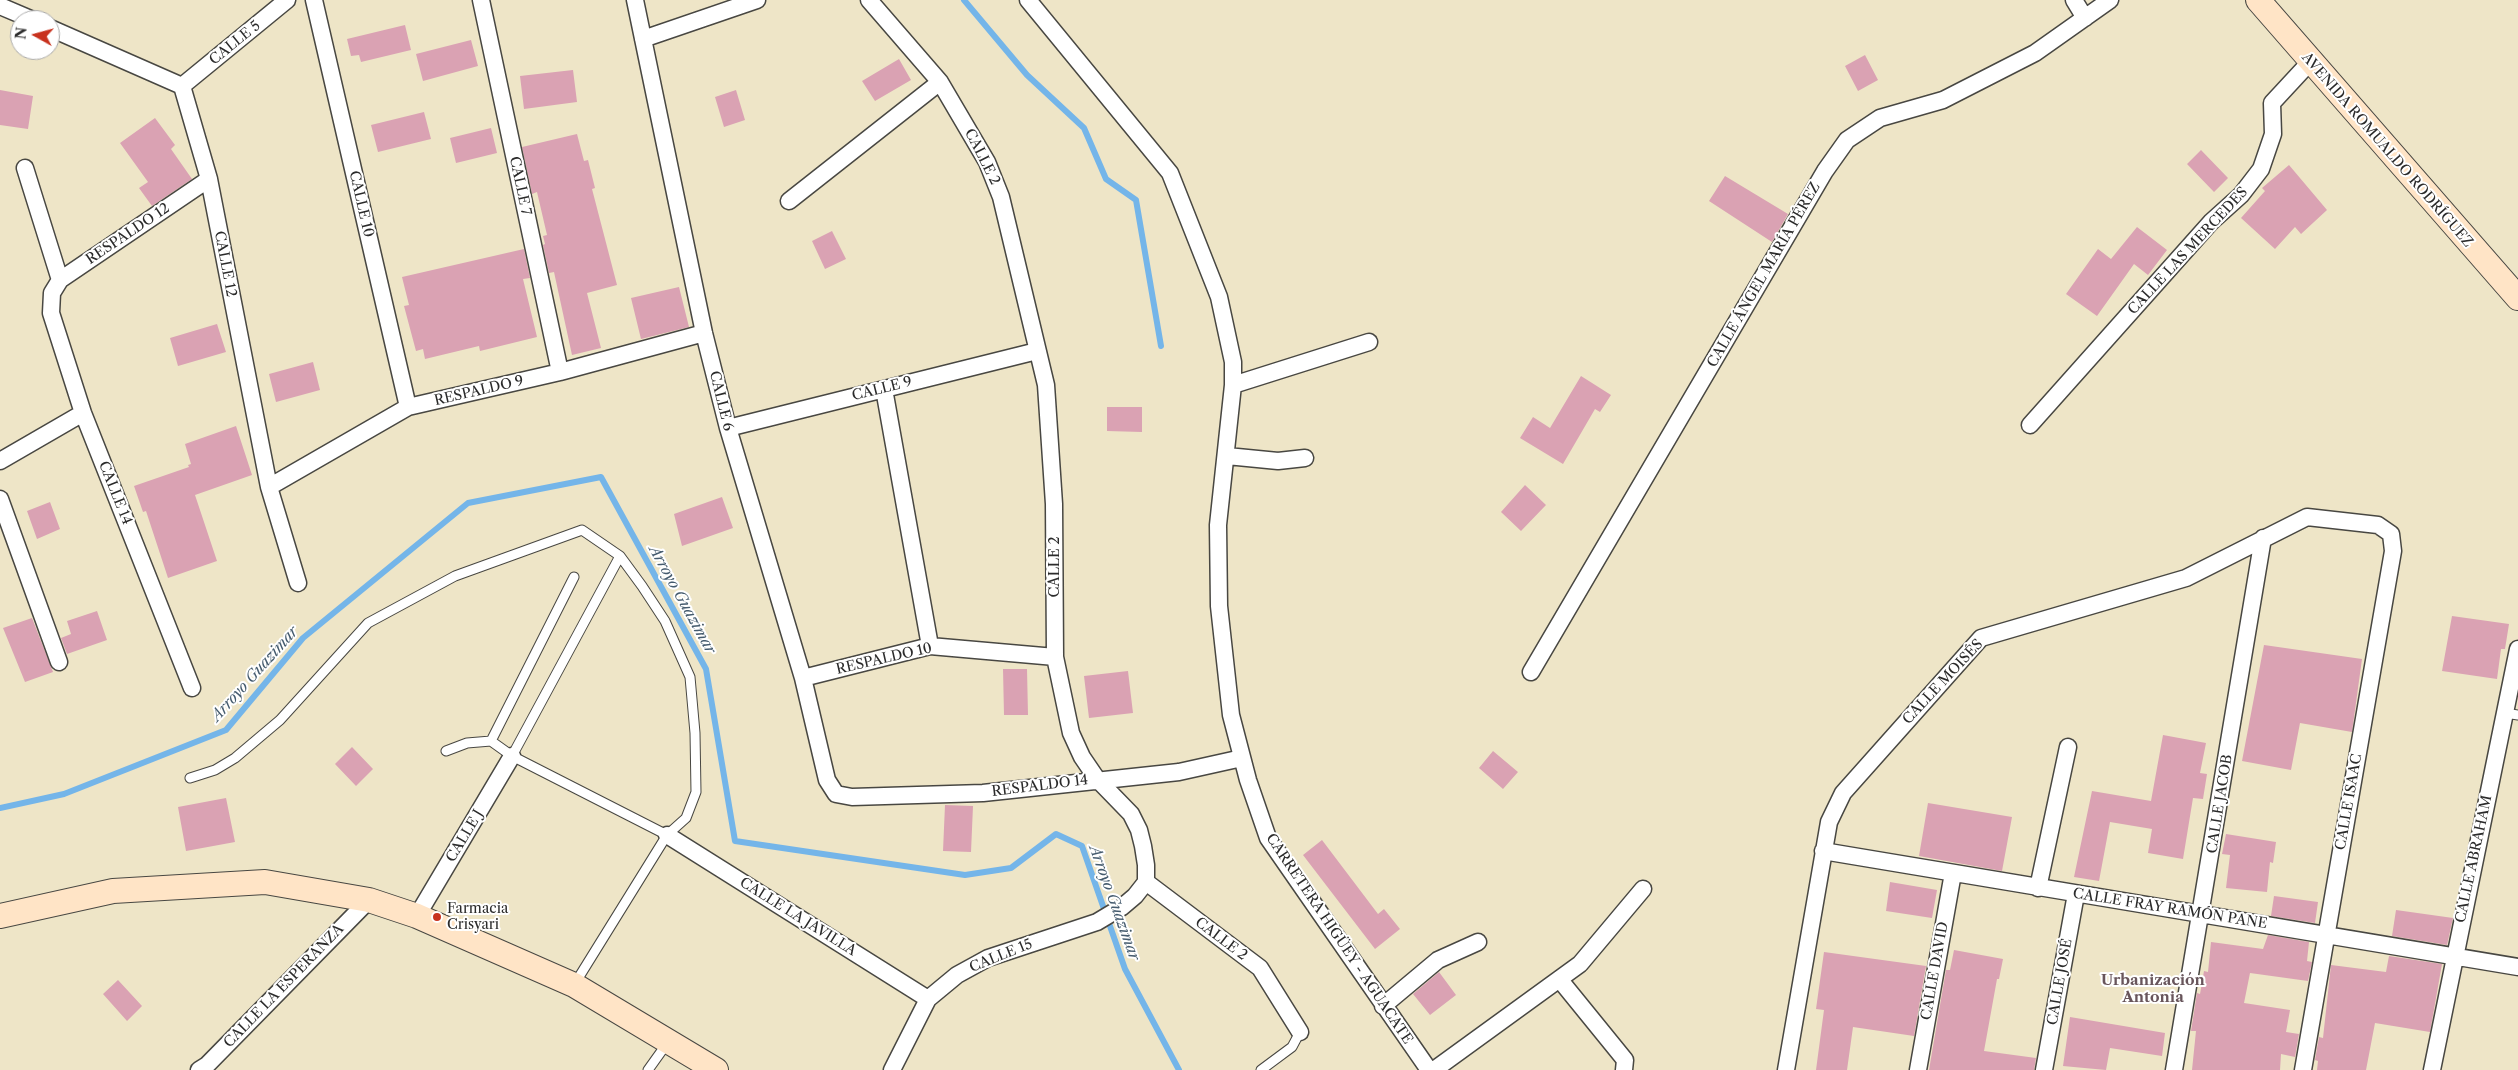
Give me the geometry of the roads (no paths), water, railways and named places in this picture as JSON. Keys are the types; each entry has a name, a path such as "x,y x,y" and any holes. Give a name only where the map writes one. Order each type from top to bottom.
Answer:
{"main road":[{"name":"AVENIDA ROMUALDO RODRÍGUEZ","path":"2258,0 2310,62 2518,298"},
{"path":"0,916 113,891 265,882 368,900 417,916 574,985 716,1070"}],"street":[{"name":"CALLE 5","path":"182,86 288,0"},
{"name":"CALLE 10","path":"314,0 408,407"},
{"name":"CALLE 7","path":"481,0 560,372"},
{"name":"CALLE 6","path":"635,0 704,333 728,428 803,678 827,780 836,794"},
{"path":"643,39 756,0"},
{"name":"CALLE 2","path":"869,0 940,82 987,162 1001,197 1046,385 1054,504 1056,657 1071,733 1082,758 1097,779 1131,814 1139,830 1146,865 1146,882 1260,968 1300,1032"},
{"name":"CARRETERA HIGÜEY - AGUACATE","path":"1028,0 1170,173 1219,297 1227,327 1233,362 1227,456 1218,525 1219,606 1231,716 1242,758 1268,838 1429,1070"},
{"path":"2074,0 2085,18"},
{"name":"CALLE ÁNGEL MARÍA PÉREZ","path":"1531,672 1825,171 1847,140 1880,118 1943,100 2035,53 2110,0"},
{"path":"60,32 182,86"},
{"name":"CALLE LAS MERCEDES","path":"2030,425 2211,222 2241,195 2260,169 2273,134 2272,103 2310,62"},
{"path":"789,201 940,82"},
{"name":"CALLE 12","path":"182,86 209,179 269,487 298,583"},
{"name":"CALLE 14","path":"25,168 56,287 51,313 83,413 192,688"},
{"name":"RESPALDO 12","path":"56,287 209,179"},
{"name":"RESPALDO 9","path":"269,487 408,407 560,372 704,333"},
{"path":"1233,385 1369,342"},
{"name":"CALLE 9","path":"728,428 1037,351"},
{"path":"884,389 930,646"},
{"path":"0,461 83,413"},
{"path":"1227,456 1272,461 1304,458"},
{"path":"0,499 59,662"},
{"name":"CALLE MOISÉS","path":"1786,1070 1822,851 1829,822 1843,792 1981,638 2186,578 2307,517 2378,525 2391,534"},
{"name":"CALLE ISAAC","path":"2303,1070 2393,551 2391,534"},
{"name":"CALLE JACOB","path":"2174,1070 2202,915 2263,538"},
{"name":"RESPALDO 10","path":"803,678 930,646 1056,657"},
{"name":"CALLE ABRAHAM","path":"2432,1070 2454,956 2511,714 2518,649"},
{"path":"2038,888 2068,747"},
{"name":"CALLE J","path":"417,916 512,756"},
{"name":"RESPALDO 14","path":"836,794 852,797 983,793 1097,779 1179,772 1242,758"},
{"name":"CALLE LA JAVILLA","path":"667,835 928,999"},
{"name":"CALLE FRAY RAMÓN PANE","path":"1822,851 2518,967"},
{"name":"CALLE DAVID","path":"1918,1070 1953,873"},
{"name":"CALLE 15","path":"892,1070 928,999 956,975 988,958 1097,922 1122,907 1135,896 1146,882"},
{"path":"1434,1070 1580,964 1643,889"},
{"name":"CALLE JOSÉ","path":"2044,1070 2076,894"},
{"name":"CALLE LA ESPERANZA","path":"199,1070 207,1065 368,900"},
{"path":"1383,1006 1423,970 1438,960 1478,942"},
{"path":"1560,980 1626,1060 1624,1070"}],"lane":[{"path":"190,778 215,770 235,758 280,720 368,623 455,576 582,530 620,556 665,622 690,677 695,732 696,792 686,818 667,835 574,985"},
{"path":"512,756 620,556"},
{"path":"491,741 574,577"},
{"path":"446,751 467,743 491,741 512,756 667,835"},
{"name":"CALLE 2","path":"1261,1070 1292,1047 1300,1032"},
{"path":"648,1070 668,1042"}],"waterway":[{"path":"964,0 1027,75 1084,128 1106,179 1136,200 1161,346"},
{"name":"Arroyo Guazimar","path":"0,808 64,794 226,730 303,638 468,503 601,477 706,669 735,841 965,875 1011,868 1056,834 1082,846 1125,969 1179,1070"}],"place":[{"name":"Farmacia Crisyari","path":"437,917"}],"district":[{"name":"Urbanización Antonia","path":"2153,990"}]}
